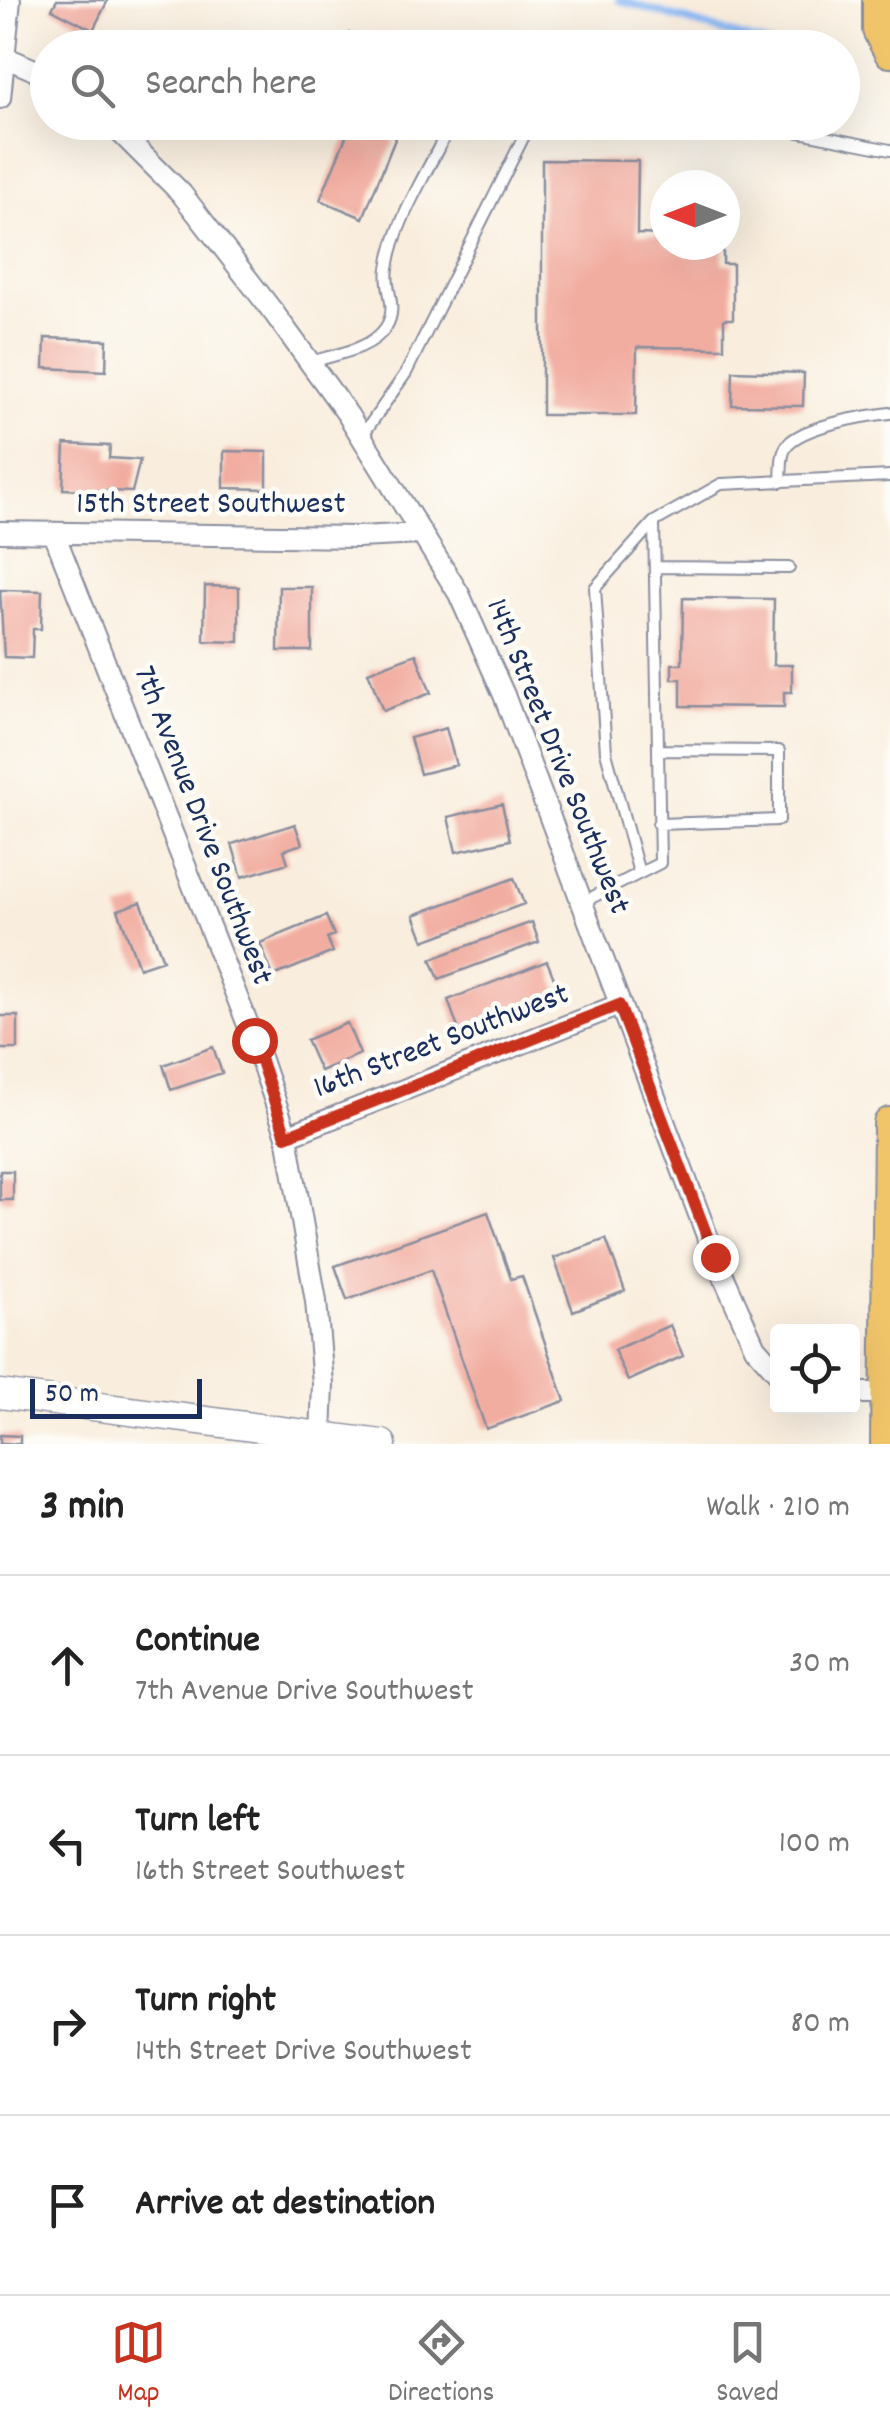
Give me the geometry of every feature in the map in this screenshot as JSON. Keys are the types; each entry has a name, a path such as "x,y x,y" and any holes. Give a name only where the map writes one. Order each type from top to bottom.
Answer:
{"main road":[{"path":"880,0 879,30 890,51"},
{"path":"887,1444 890,1124"}],"street":[{"path":"0,98 10,0"},
{"path":"3,56 30,68"},
{"name":"14th Street Drive Southwest","path":"127,140 204,220 310,362 362,437 459,594 504,695 723,1275 755,1347 770,1363"},
{"name":"15th Street Southwest","path":"0,532 55,536 421,534"},
{"name":"7th Avenue Drive Southwest","path":"55,536 254,1040 286,1136 316,1301 324,1384 321,1436"},
{"name":"16th Street Southwest","path":"286,1136 619,1005"},
{"path":"860,1393 887,1393"},
{"path":"0,1394 382,1444"}],"lane":[{"path":"310,362 371,343 385,328 394,310 386,273 392,250 443,140"},
{"path":"362,437 406,373 522,140"},
{"path":"840,140 890,150"},
{"path":"780,482 783,454 797,438 856,418 890,413"},
{"path":"639,874 606,752 595,588 654,522 721,484 890,476"},
{"path":"582,902 660,864 654,522"},
{"path":"654,568 789,568"},
{"path":"658,750 779,751 779,820 658,824"}],"building":[{"path":"57,0 108,0 93,30 52,9"},
{"path":"345,140 395,140 363,218 320,200"},
{"path":"542,160 638,161 637,234 650,234 650,260 723,260 723,264 733,264 733,319 724,319 724,348 637,347 636,415 542,415"},
{"path":"45,338 107,340 106,371 44,368"},
{"path":"733,371 804,373 803,406 732,405"},
{"path":"65,444 110,446 109,458 140,460 132,492 63,489"},
{"path":"224,451 267,452 267,489 224,488"},
{"path":"205,586 239,587 239,642 204,641"},
{"path":"279,587 312,587 312,651 278,651"},
{"path":"0,590 42,591 41,629 33,629 32,658 4,657"},
{"path":"683,598 774,599 773,665 792,665 792,692 784,692 784,707 681,706 681,679 672,679 672,664 682,664"},
{"path":"416,654 431,693 383,711 368,672"},
{"path":"446,728 456,765 420,774 410,738"},
{"path":"502,804 510,840 456,852 448,817"},
{"path":"295,824 302,844 284,850 288,863 242,877 232,844"},
{"path":"514,878 524,904 424,941 414,915"},
{"path":"141,902 163,960 139,968 118,910"},
{"path":"326,916 334,935 327,938 333,952 273,976 260,943"},
{"path":"532,922 539,942 439,979 431,959"},
{"path":"547,961 559,991 459,1031 448,1000"},
{"path":"0,1016 18,1016 18,1049 0,1049"},
{"path":"347,1023 360,1054 320,1071 306,1040"},
{"path":"213,1047 222,1073 171,1090 163,1065"},
{"path":"0,1171 13,1171 13,1200 0,1200"},
{"path":"488,1212 511,1279 522,1276 565,1401 486,1429 431,1270 347,1300 335,1266"},
{"path":"606,1239 625,1291 573,1311 554,1258"},
{"path":"670,1325 683,1356 628,1381 614,1350"},
{"path":"0,1435 20,1436 20,1444 0,1444"}],"waterway":[{"path":"619,0 718,30"}],"route":[{"path":"254,1040 286,1136 619,1005 715,1257"}]}
